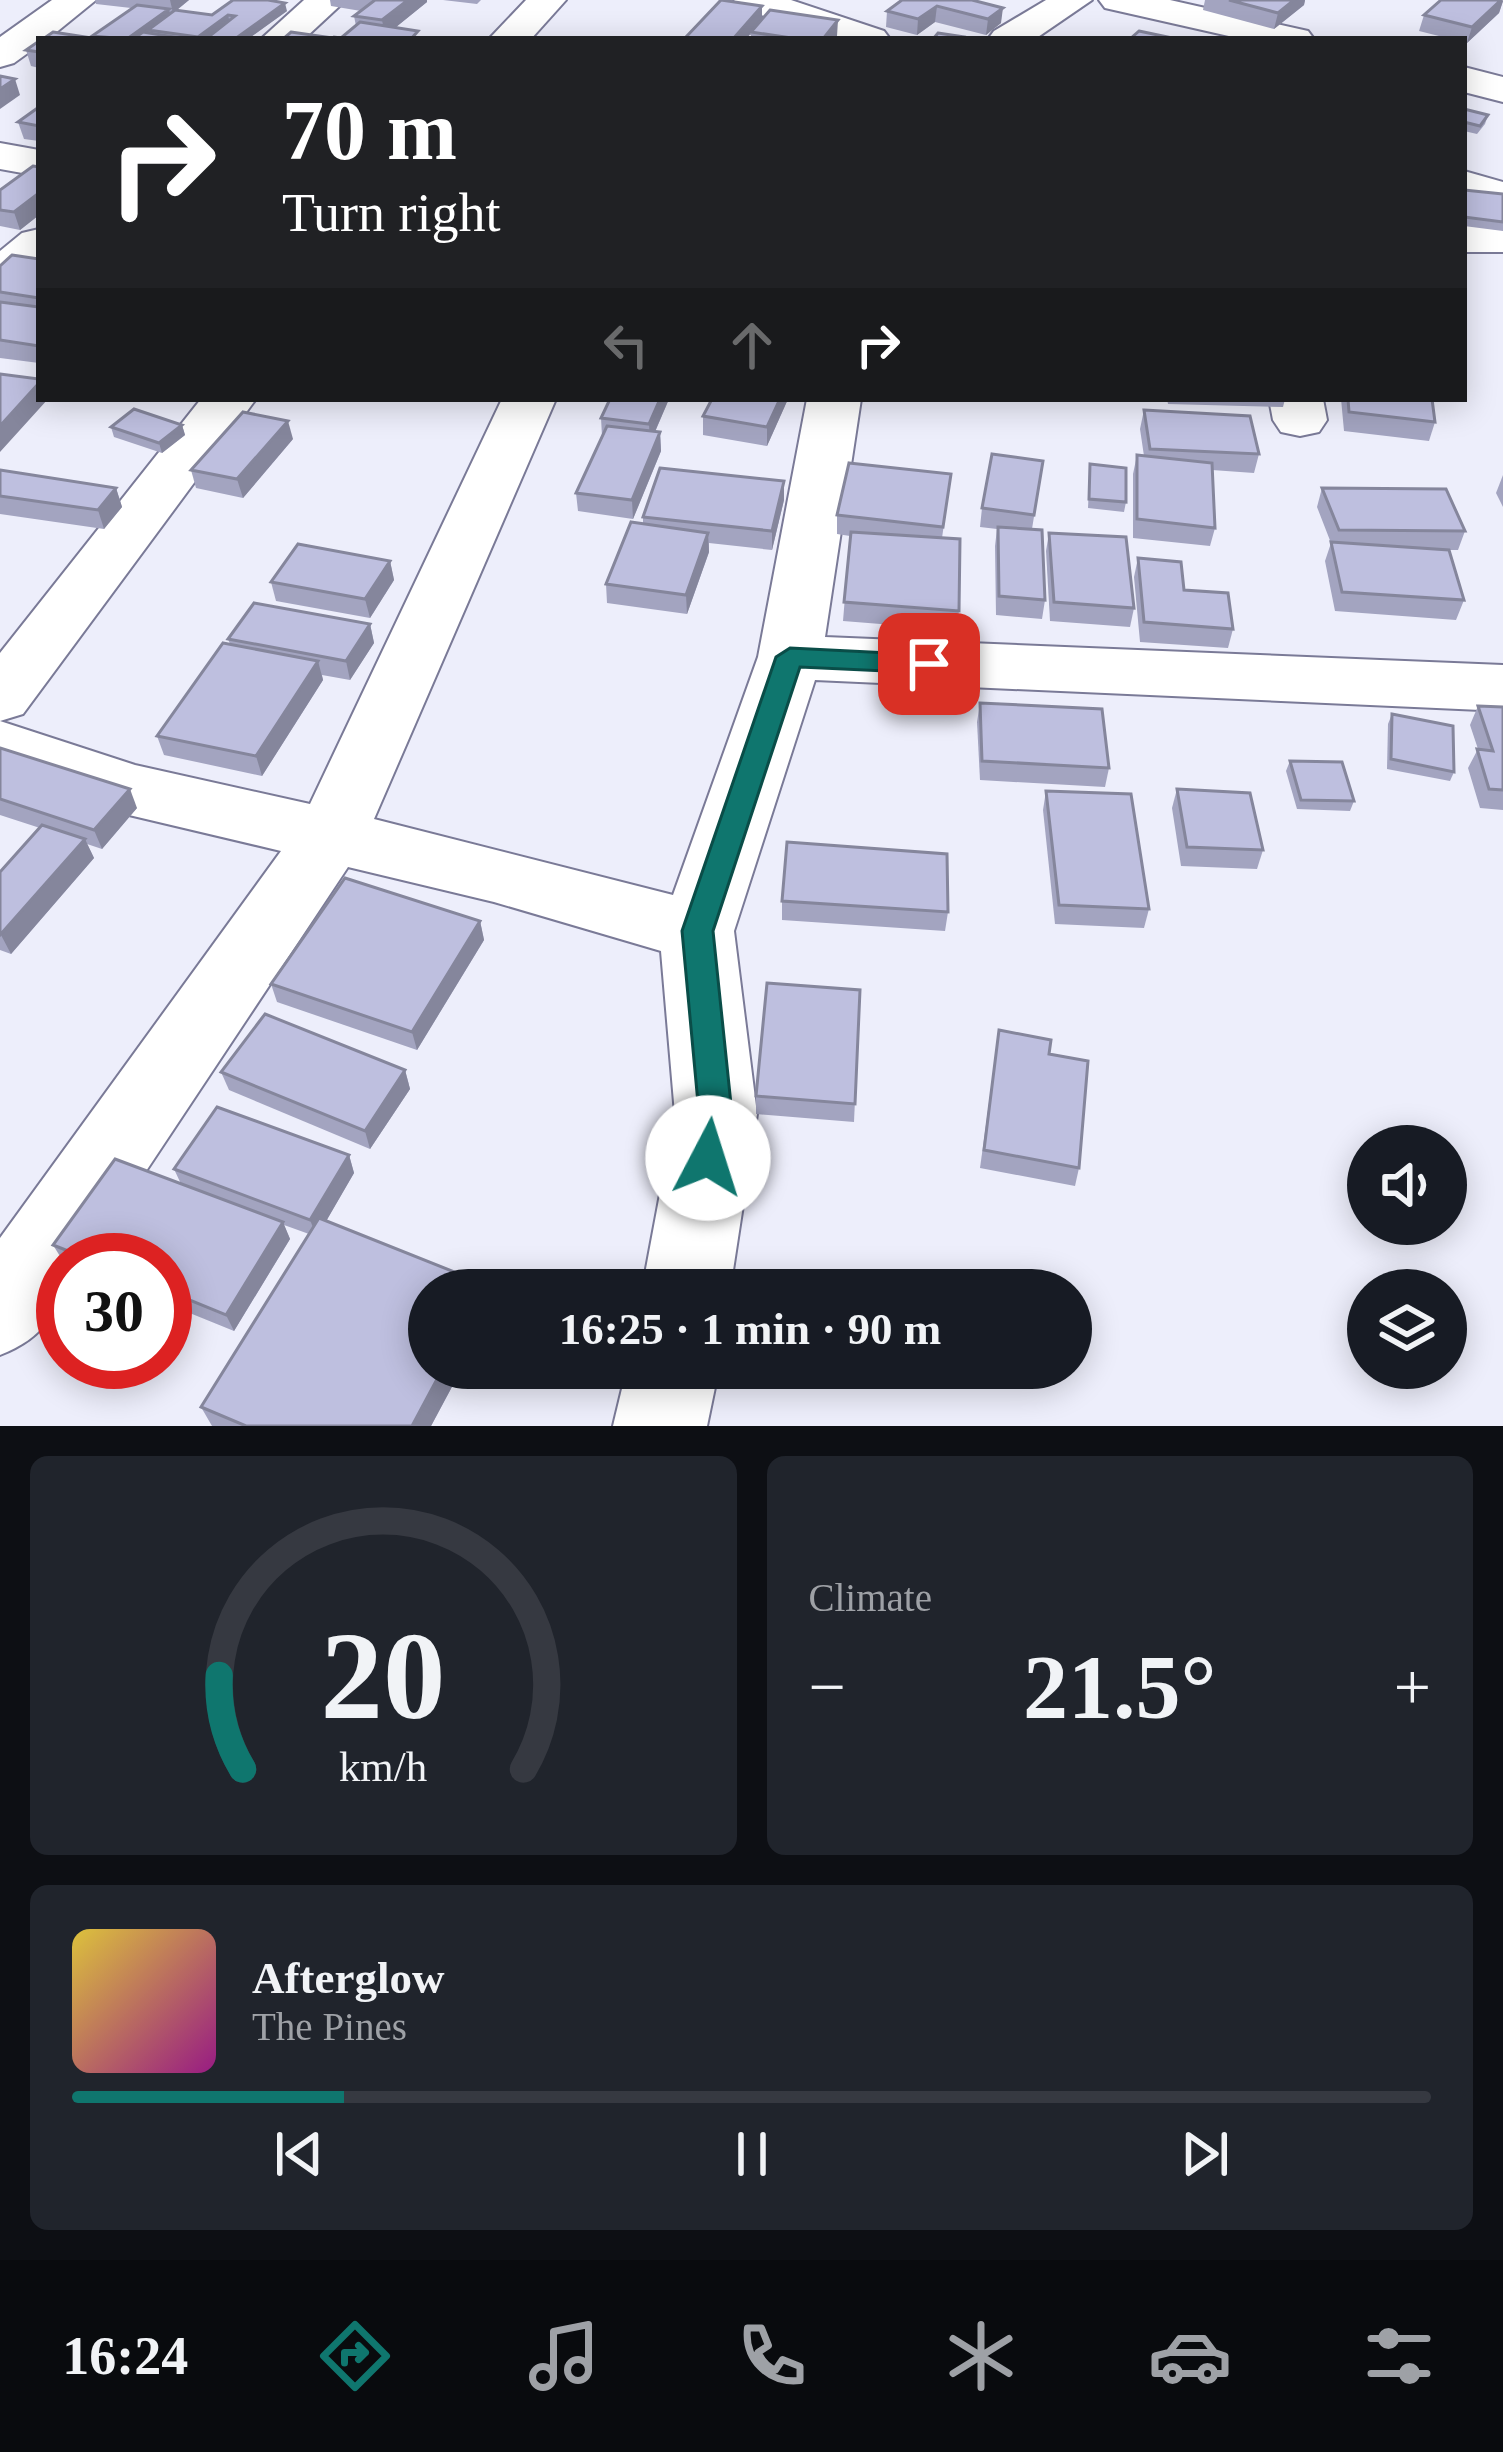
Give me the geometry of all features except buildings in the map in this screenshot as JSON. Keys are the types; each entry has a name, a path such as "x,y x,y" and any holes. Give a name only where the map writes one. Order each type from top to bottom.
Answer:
{"street":[{"path":"0,55 77,0"},
{"path":"284,36 326,0"},
{"path":"512,36 547,0"},
{"path":"753,0 861,36"},
{"path":"1013,36 1073,0"},
{"path":"1118,0 1280,36"},
{"path":"1467,81 1503,90"},
{"path":"0,156 36,162"},
{"path":"1467,186 1503,196"},
{"path":"1467,238 1503,238"},
{"path":"0,276 36,246"},
{"path":"0,698 227,402"},
{"path":"0,1312 330,838 528,402"},
{"path":"690,1269 716,1114 697,931 790,657 833,402"},
{"path":"790,657 1503,688"},
{"path":"0,745 129,789 494,874 697,931"},
{"path":"661,1426 669,1389"}],"route":[{"path":"708,1158 716,1114 697,931 790,657 929,664"}]}
